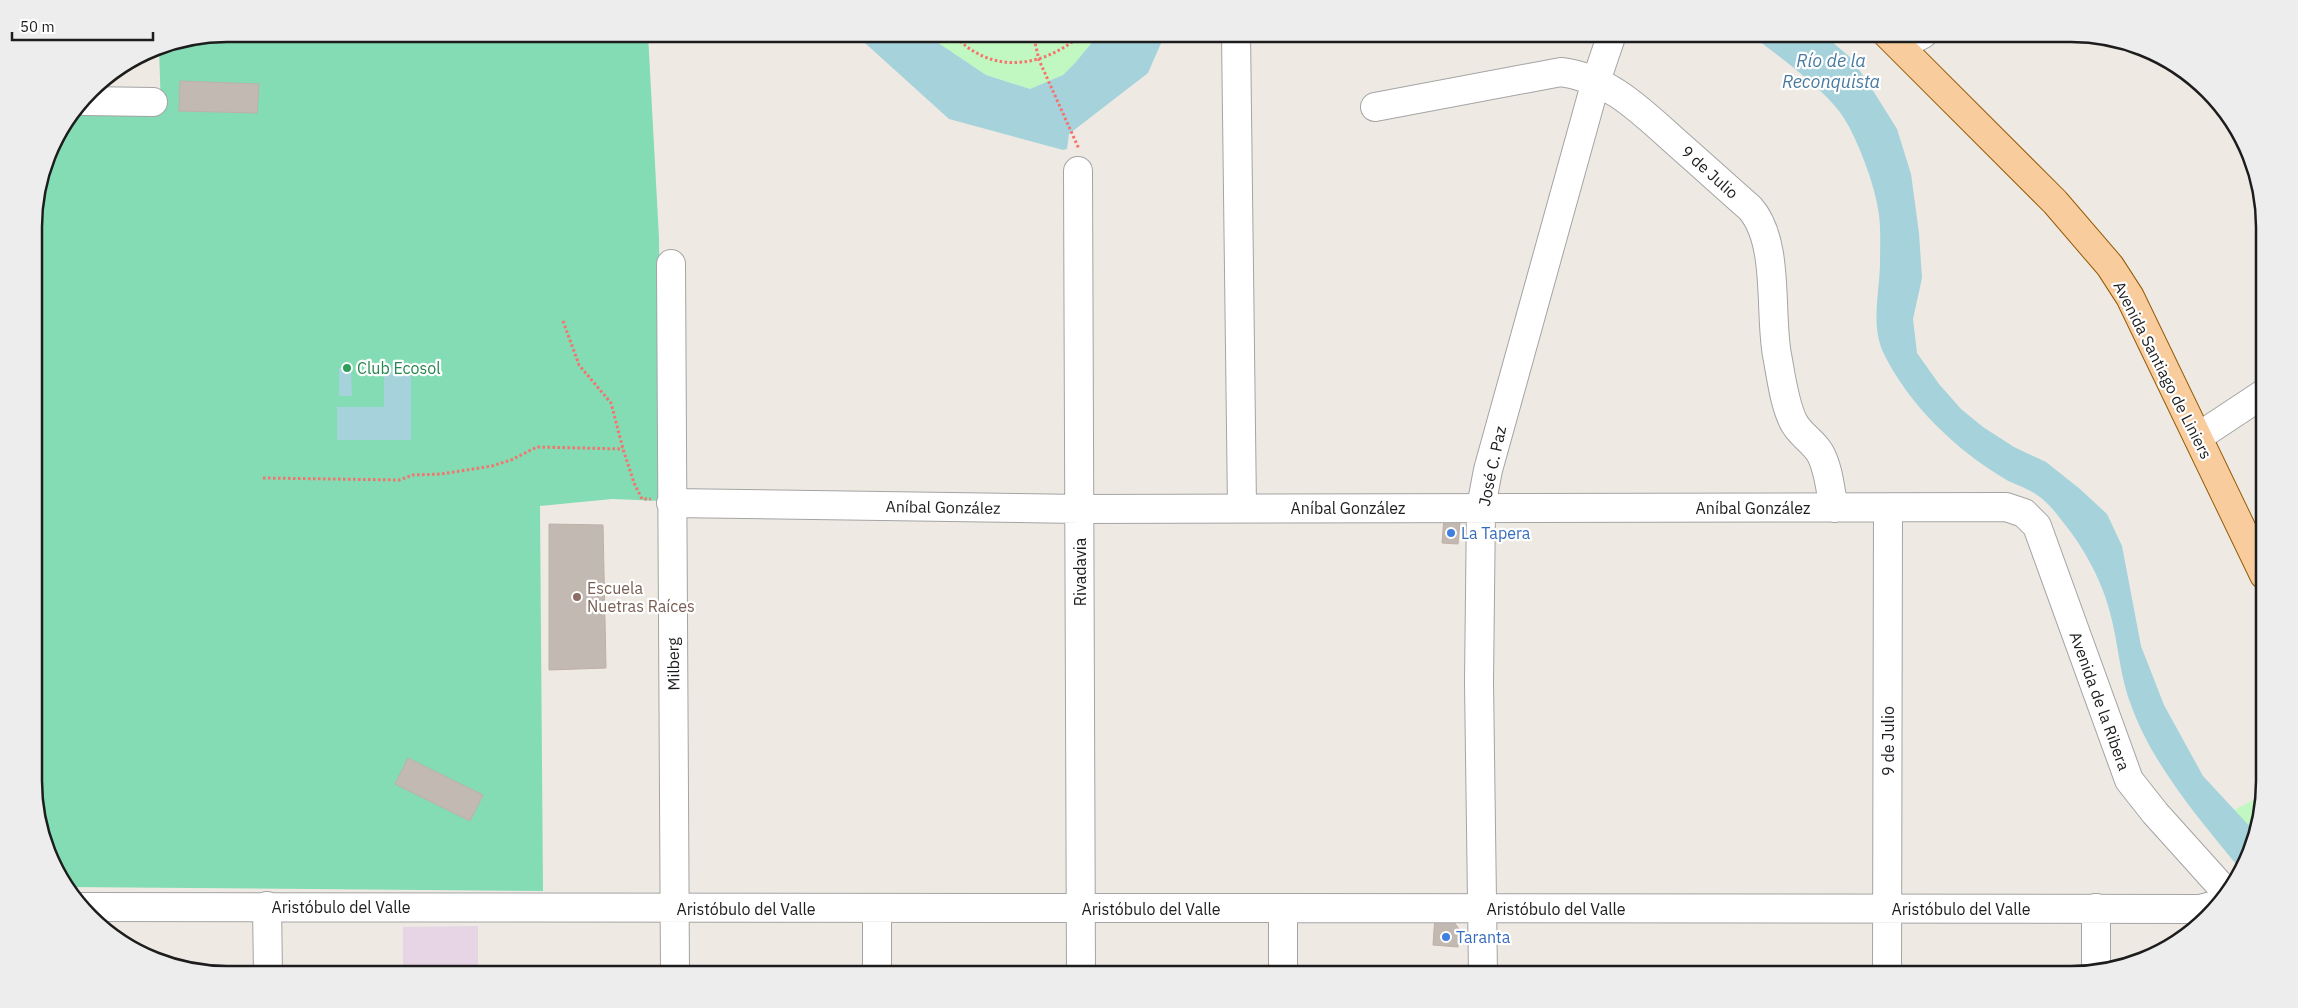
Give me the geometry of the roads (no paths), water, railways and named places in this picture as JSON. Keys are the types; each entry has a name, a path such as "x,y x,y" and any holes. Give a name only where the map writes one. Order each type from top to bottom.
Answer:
{"main road":[{"name":"Avenida Santiago de Liniers","path":"1907,42 2055,202 2110,266 2130,297 2198,437 2256,544"}],"street":[{"path":"1236,42 1242,508"},
{"name":"José C. Paz","path":"1483,966 1479,682 1481,507 1488,470 1596,81 1609,42"},
{"name":"9 de Julio","path":"1375,107 1561,72 1575,74 1596,81 1625,97 1750,208 1758,219 1766,241 1770,267 1776,352 1784,386 1793,420 1799,430 1820,452 1827,470 1834,508"},
{"path":"92,101 153,102"},
{"name":"Rivadavia","path":"1078,159 1080,966"},
{"name":"Milberg","path":"671,264 675,966"},
{"path":"2198,437 2256,399"},
{"name":"Aníbal González","path":"671,503 1080,509 2006,507 2024,513"},
{"name":"9 de Julio","path":"1888,508 1888,966"},
{"name":"Avenida de la Ribera","path":"2024,513 2037,526 2129,780 2155,813 2222,886"},
{"path":"267,906 268,966"},
{"name":"Aristóbulo del Valle","path":"92,907 1888,910 2205,908"},
{"path":"2096,908 2096,964"},
{"path":"877,909 877,966"},
{"path":"1283,909 1283,966"}],"water":[{"path":"864,42 937,42 986,75 1030,89 1063,75 1092,42 1162,42 1148,73 1069,134 1067,149 1063,150 949,119"},
{"name":"Río de la Reconquista","path":"1760,42 1832,42 1852,59 1897,129 1911,174 1919,233 1922,278 1913,319 1917,353 1939,384 1961,409 1983,427 2014,447 2046,462 2080,489 2107,514 2122,546 2141,646 2164,705 2203,776 2250,826 2236,864 2179,792 2140,728 2125,685 2105,596 2093,568 2077,541 2043,499 1987,467 1951,440 1920,407 1893,371 1879,342 1877,331 1880,234 1879,215 1874,190 1858,146 1839,111 1820,90"},
{"path":"339,368 351,368 352,396 339,396"},
{"path":"384,370 411,370 411,440 337,440 337,407 384,407"}],"place":[{"name":"Club Ecosol","path":"347,368"},
{"name":"La Tapera","path":"1451,533"},
{"name":"Escuela Nuetras Raíces","path":"577,597"},
{"name":"Taranta","path":"1446,937"}]}
